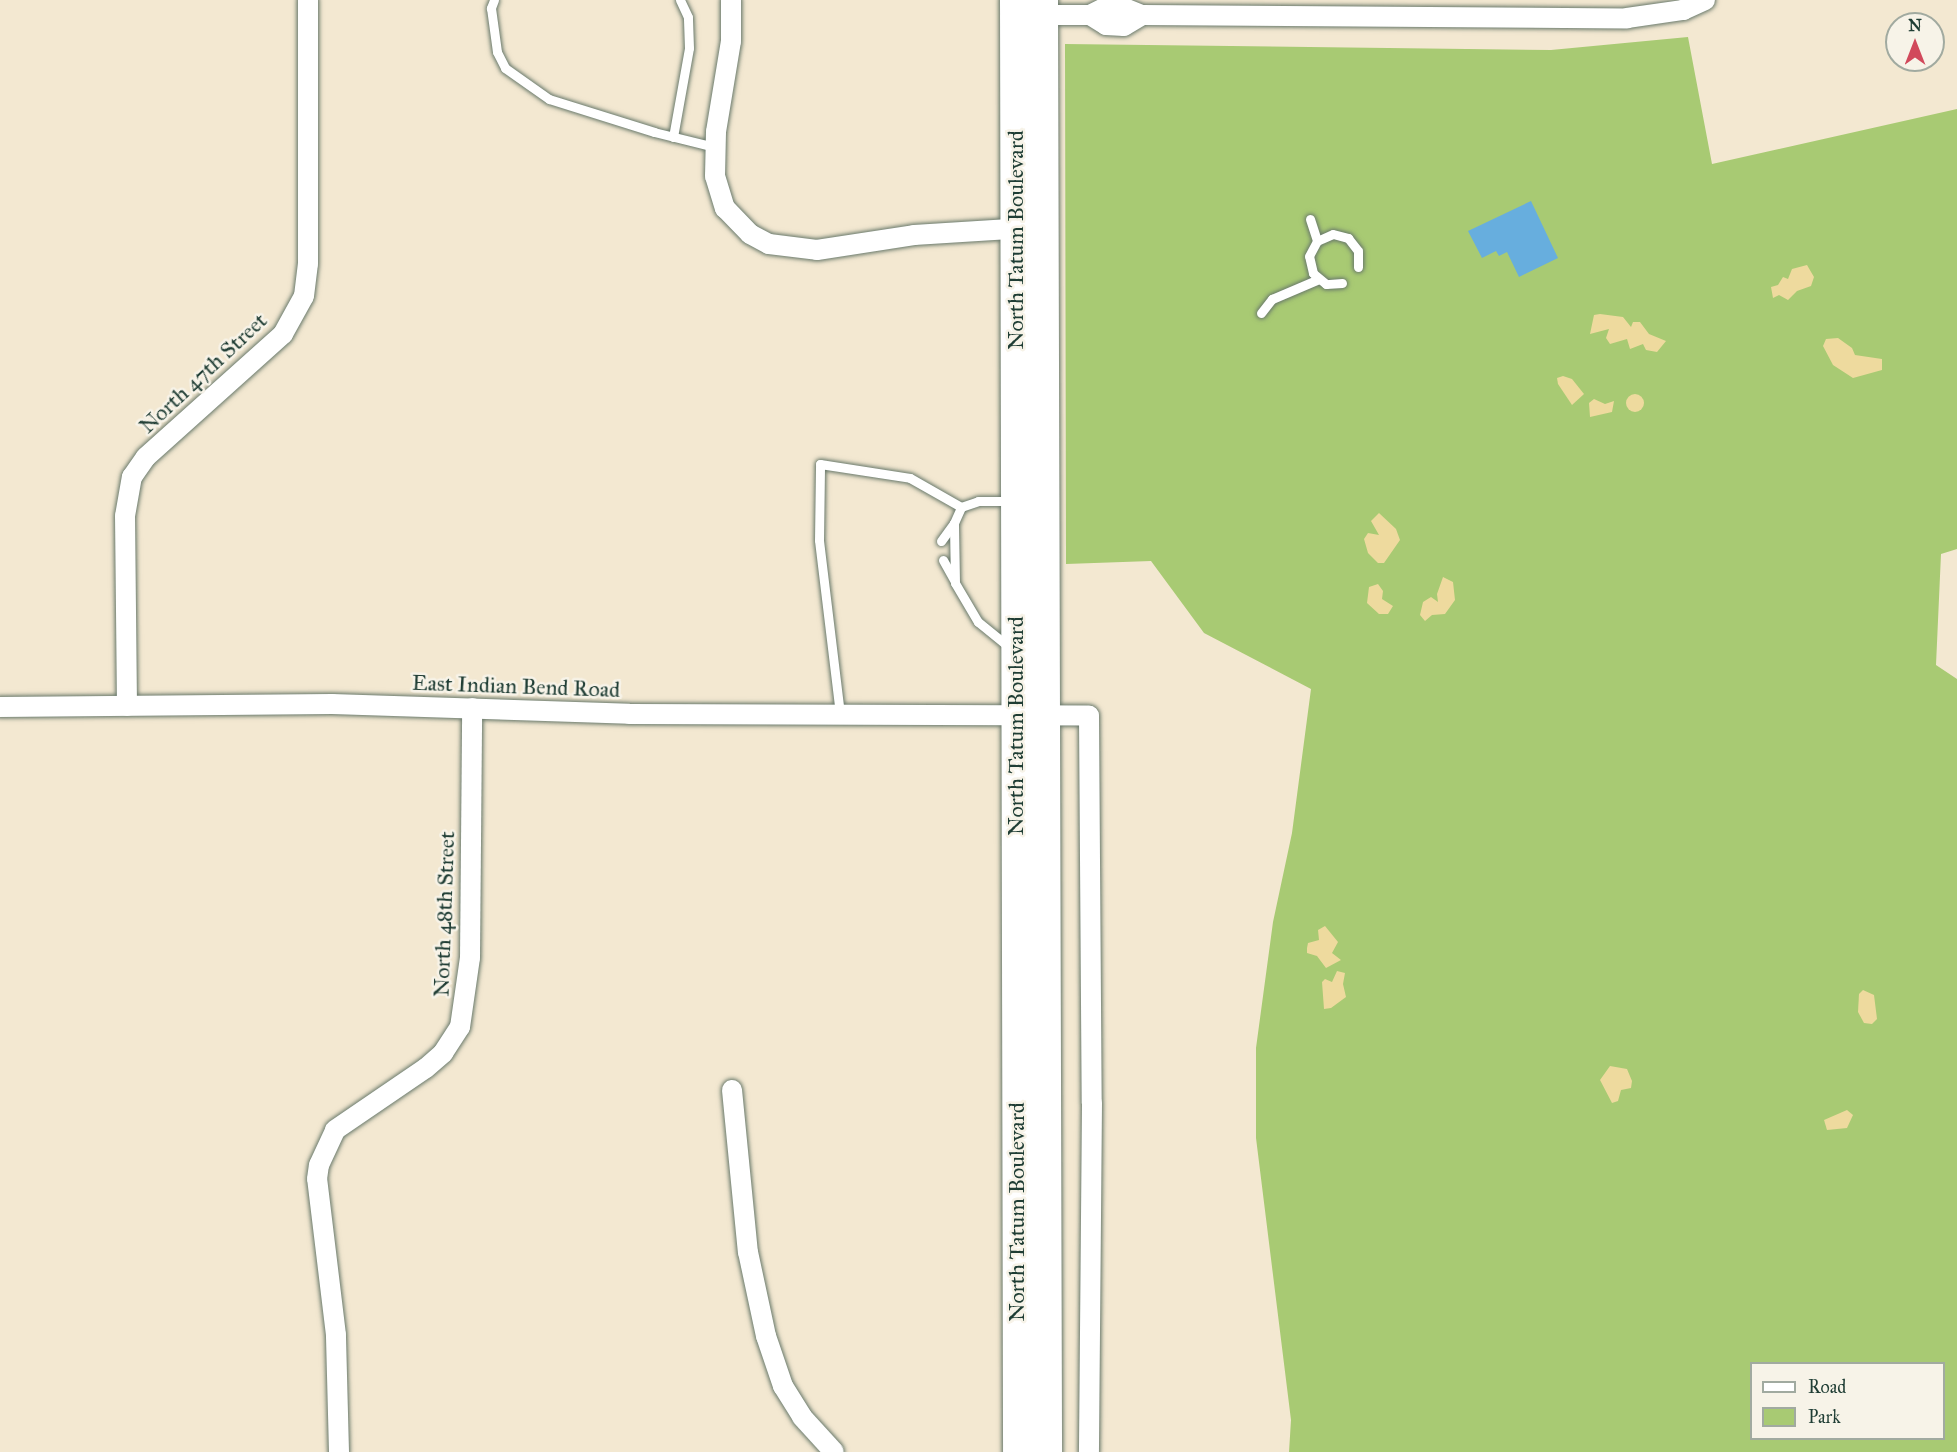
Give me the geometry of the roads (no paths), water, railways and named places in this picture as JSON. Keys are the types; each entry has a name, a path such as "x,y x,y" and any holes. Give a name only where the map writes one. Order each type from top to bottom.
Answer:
{"main road":[{"name":"North Tatum Boulevard","path":"1029,8 1031,714 1047,1452"},
{"name":"North Tatum Boulevard","path":"1018,1452 1031,714 1016,652 1016,501 1030,227"}],"street":[{"name":"North 47th Street","path":"127,706 125,516 132,477 146,458 283,334 304,296 308,264 308,0"},
{"path":"731,0 731,41 714,147 714,176 725,208 750,234 769,244 794,250 1030,227"},
{"path":"1029,8 1090,15 1106,6 1122,7 1142,15 1237,7 1627,18 1683,10 1705,0"},
{"name":"East Indian Bend Road","path":"0,707 472,708 629,714 1031,714"},
{"name":"North 48th Street","path":"339,1452 336,1335 317,1179 319,1164 335,1130 426,1068 443,1053 460,1027 470,958 472,708"},
{"name":"North Tatum Boulevard","path":"1031,714 1089,716 1092,1103 1089,1452"},
{"path":"732,1090 748,1252 766,1336 783,1386 802,1417 834,1452"}],"lane":[{"path":"494,0 491,8 497,52 505,68 549,99 673,137 714,147"},
{"path":"673,137 689,48 688,17 680,0"},
{"path":"1310,219 1317,241"},
{"path":"1319,279 1309,265 1311,248 1317,241 1333,234 1348,238 1358,251 1359,267"},
{"path":"1261,313 1279,295 1319,279 1342,283"},
{"path":"840,714 819,540 820,464 910,478 961,507"},
{"path":"941,541 954,523 961,507 978,501 1016,501"},
{"path":"954,523 955,582"},
{"path":"943,560 978,622 1016,652"}],"water":[{"path":"1531,201 1558,258 1519,277 1507,252 1499,256 1496,251 1482,258 1468,231"}]}
